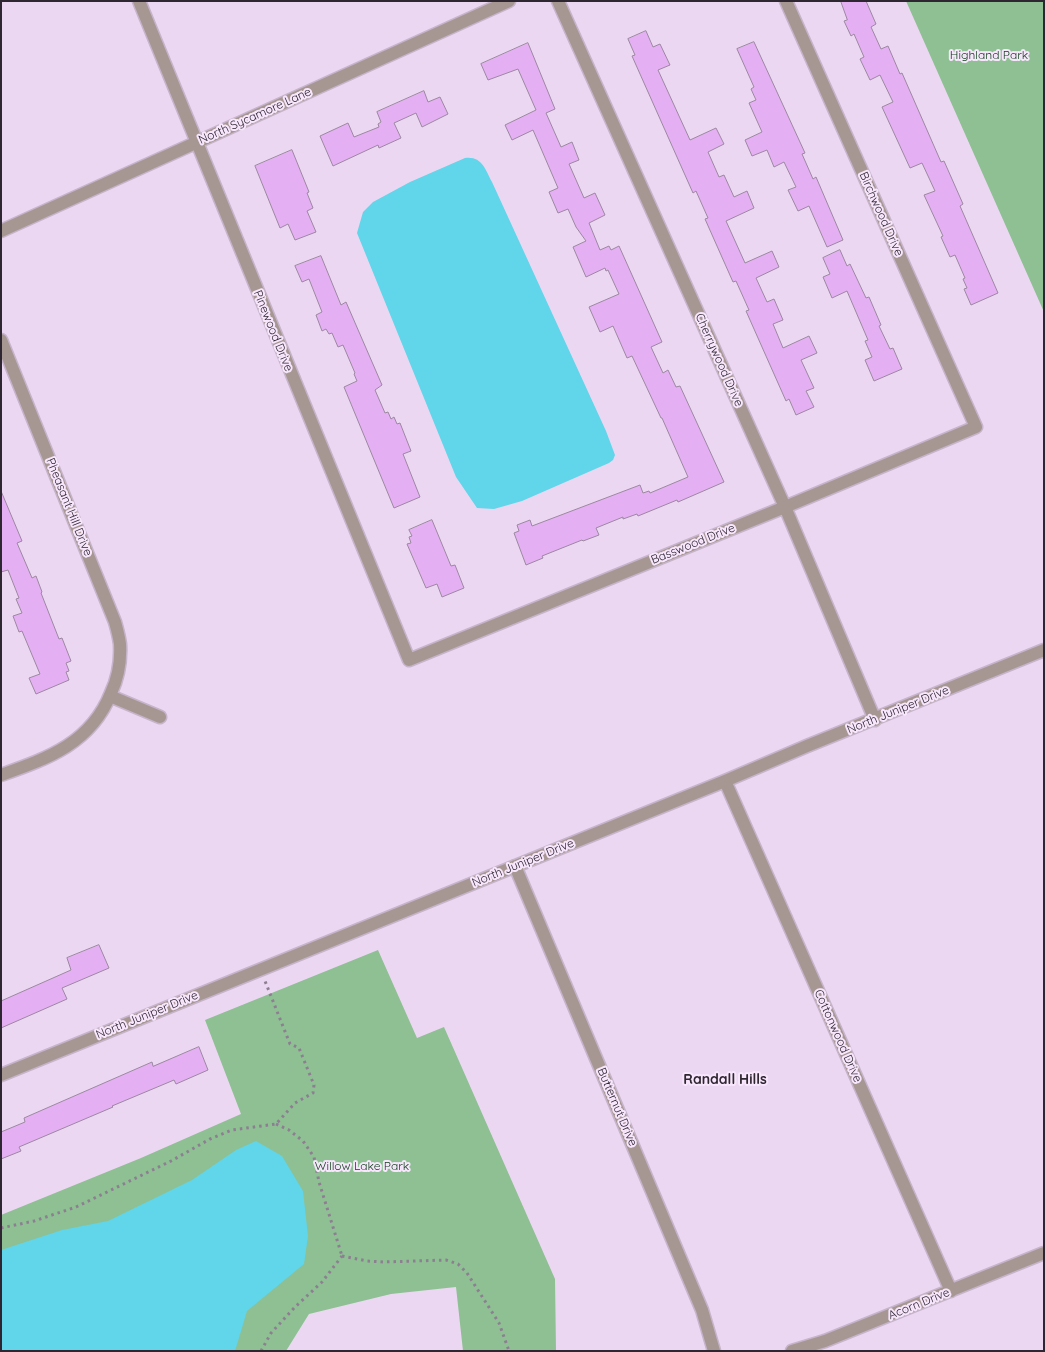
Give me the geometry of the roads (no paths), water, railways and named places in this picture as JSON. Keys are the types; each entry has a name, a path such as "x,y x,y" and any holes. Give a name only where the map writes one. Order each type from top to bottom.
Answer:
{"street":[{"name":"Pinewood Drive","path":"139,1 409,660"},
{"name":"North Sycamore Lane","path":"1,231 509,1"},
{"name":"Cherrywood Drive","path":"558,1 785,507 874,720"},
{"name":"Birchwood Drive","path":"786,1 976,428"},
{"name":"Pheasant Hill Drive","path":"1,340 115,622 120,644 118,677 105,709 95,723 83,735 57,752 1,775"},
{"name":"Basswood Drive","path":"409,660 976,428"},
{"name":"North Juniper Drive","path":"1,1075 1044,650"},
{"path":"110,696 160,717"},
{"name":"Cottonwood Drive","path":"725,781 951,1291"},
{"name":"Butternut Drive","path":"515,866 702,1310 714,1351"},
{"name":"Acorn Drive","path":"792,1351 825,1341 1044,1253"}],"water":[{"path":"465,158 479,161 487,172 606,431 615,455 609,463 522,501 494,509 477,508 456,477 357,233 363,212 373,202 410,182"},
{"path":"256,1141 282,1156 303,1191 308,1236 304,1264 247,1311 235,1351 1,1351 1,1250 62,1230 108,1221 192,1180 236,1150"}],"district":[{"name":"Randall Hills","path":"725,1080"}],"park label":[{"name":"Highland Park","path":"989,55"},
{"name":"Willow Lake Park","path":"362,1166"}]}
